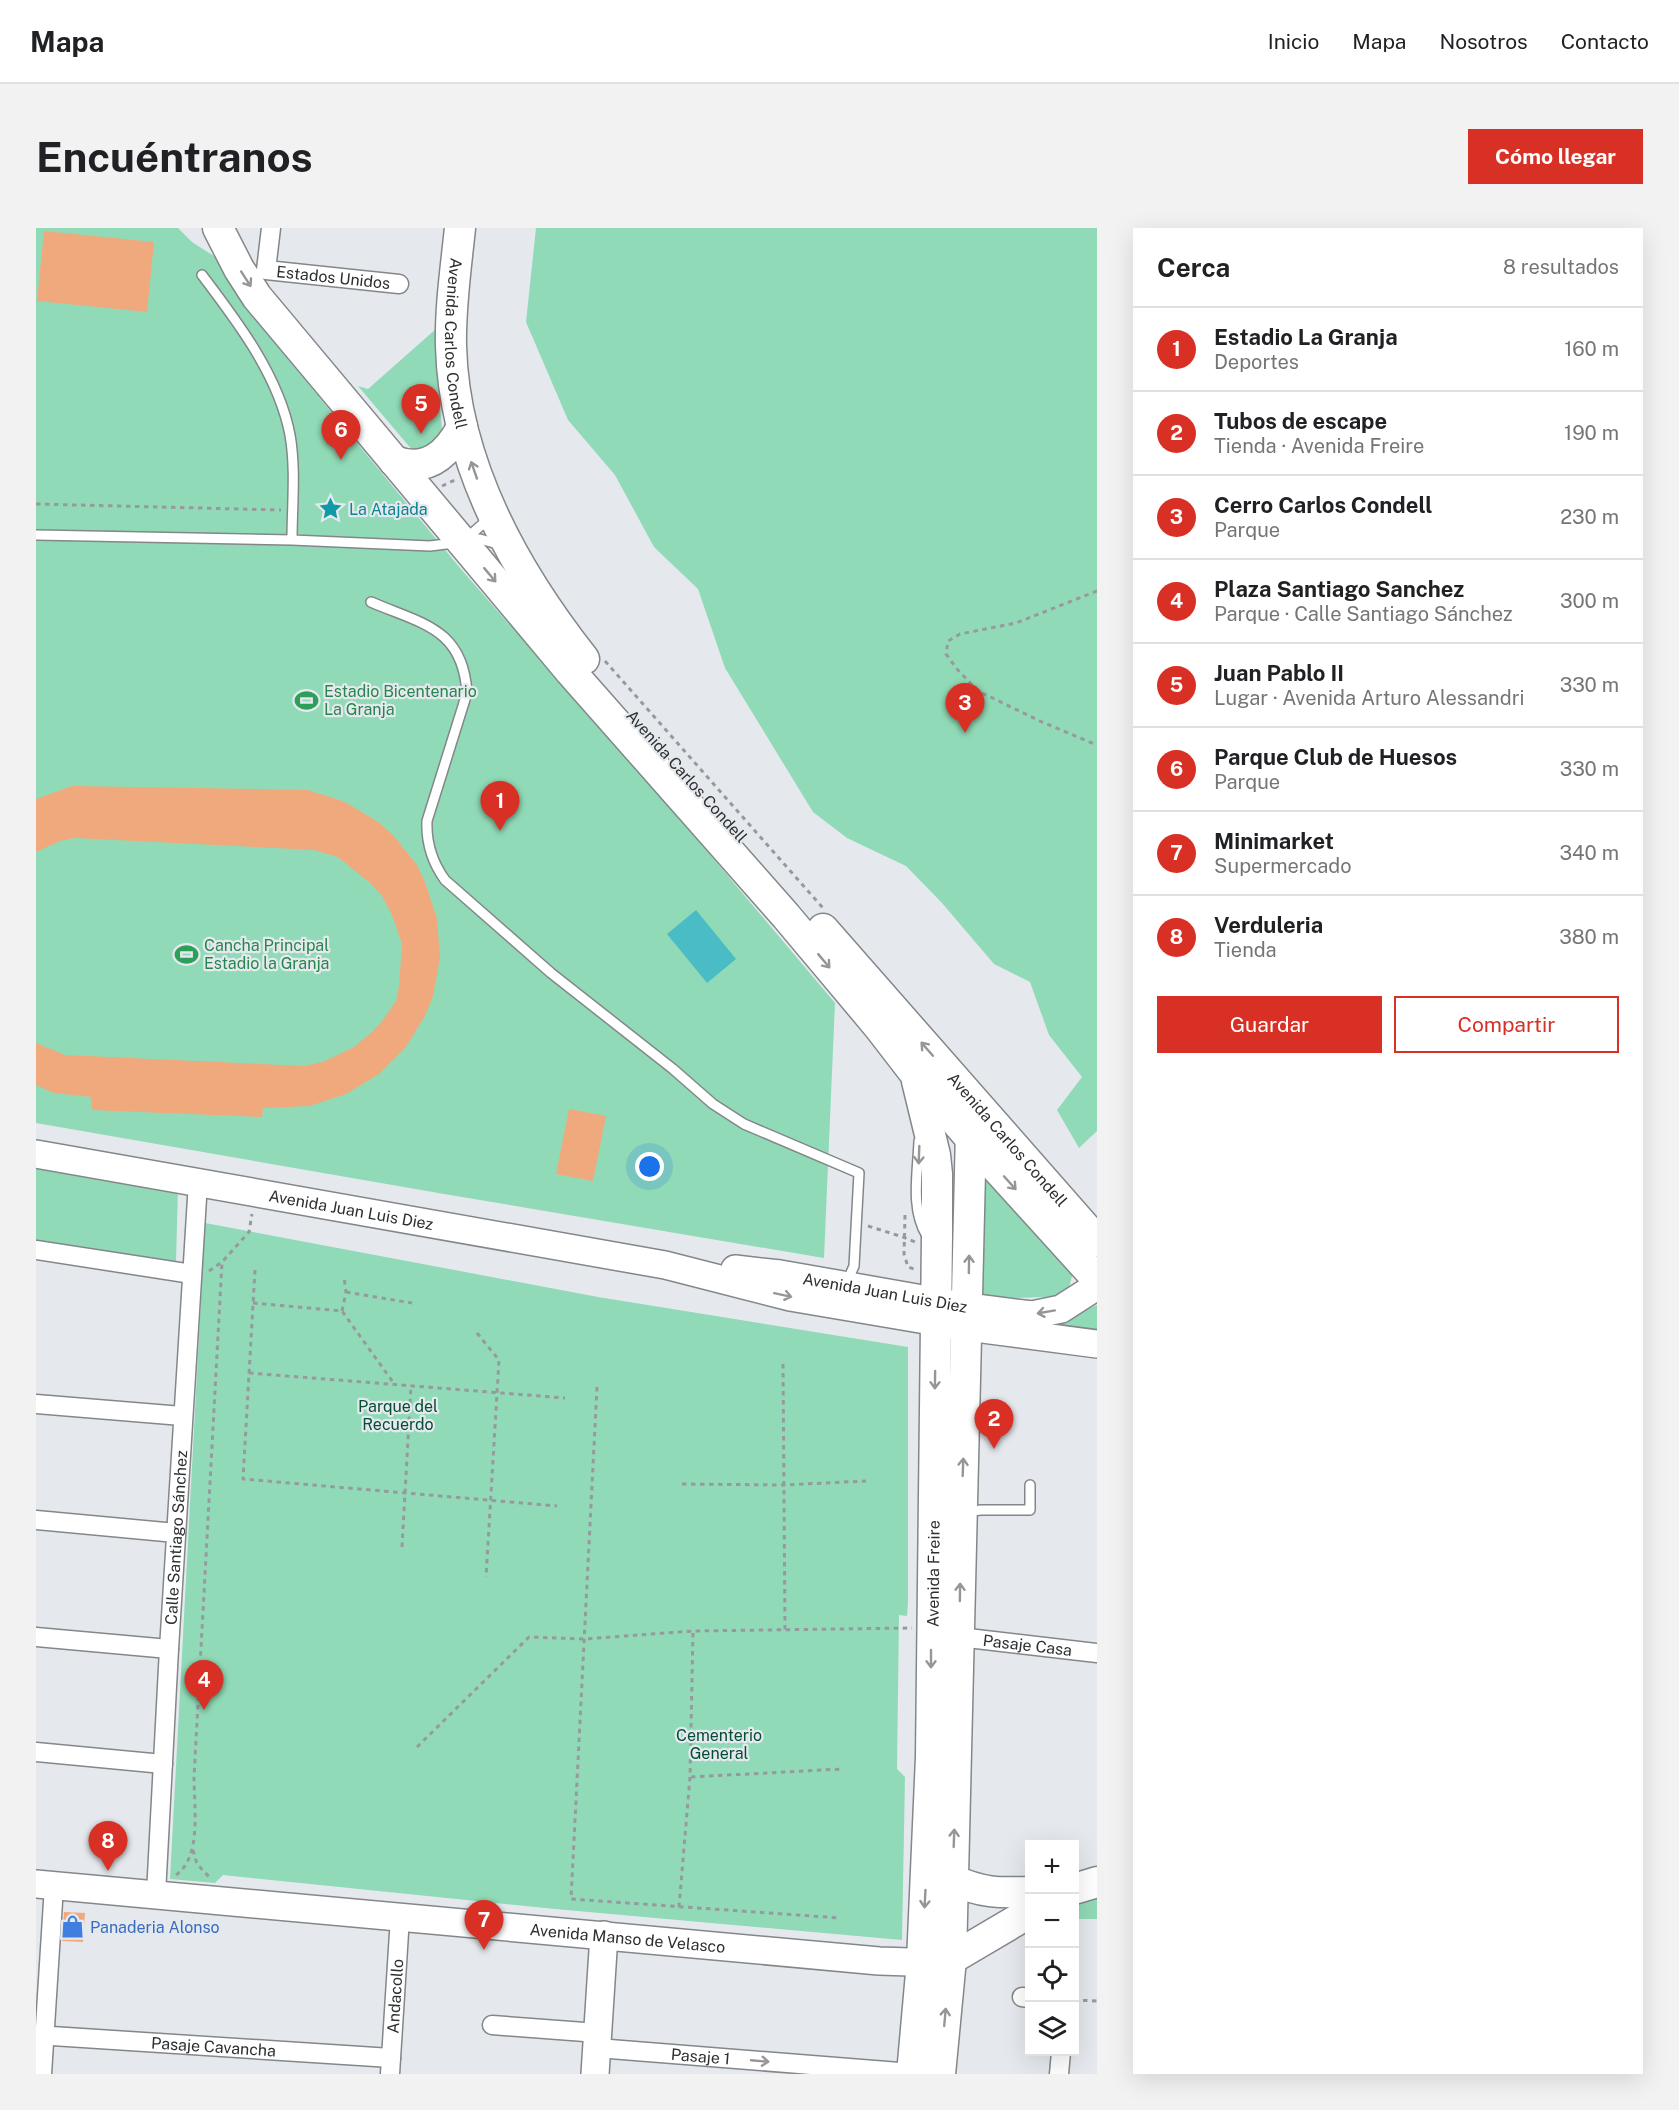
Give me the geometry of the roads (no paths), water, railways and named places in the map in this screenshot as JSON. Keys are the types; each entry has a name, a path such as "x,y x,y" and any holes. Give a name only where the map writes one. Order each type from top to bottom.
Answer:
{"main road":[{"name":"Avenida Carlos Condell","path":"218,228 239,269 257,297 394,461 464,540 526,619 786,916 879,1027 918,1086 971,1140 1097,1278"},
{"name":"Avenida Carlos Condell","path":"460,228 452,305 451,346 455,390 462,427 472,466 486,501 509,547 534,589 596,675 1097,1241"},
{"path":"394,461 409,465 432,461 452,445 462,427"},
{"name":"Avenida Freire","path":"918,1086 932,1139 937,1174 936,1288 952,1880 936,1960 921,2074"},
{"name":"Avenida Freire","path":"936,1960 931,1757 945,1632 962,1513 971,1140 966,1093"},
{"name":"Avenida Juan Luis Diez","path":"36,1154 665,1265 790,1297 936,1288"},
{"name":"Avenida Juan Luis Diez","path":"665,1265 750,1271 846,1284 936,1288 967,1317 1097,1344"},
{"name":"Avenida Juan Luis Diez","path":"967,1317 1043,1314 1061,1309 1097,1286"},
{"path":"952,1880 970,1888 988,1892 1025,1892"},
{"path":"1079,1887 1097,1882"},
{"name":"Avenida Manso de Velasco","path":"45,1885 157,1886 225,1901 879,1961 936,1960"},
{"path":"936,1960 1025,1915"},
{"path":"597,2052 604,1935"}],"street":[{"name":"Estados Unidos","path":"271,228 266,270 399,284"},
{"name":"Calle Santiago Sánchez","path":"157,1886 198,1182"},
{"path":"36,1250 192,1274"},
{"path":"36,1404 183,1416"},
{"path":"36,1520 176,1533"},
{"name":"Pasaje Casa","path":"945,1632 1097,1653"},
{"path":"36,1637 169,1649"},
{"path":"36,1752 163,1764"},
{"path":"42,2074 40,2035 45,1885"},
{"name":"Andacollo","path":"391,2066 400,1917"},
{"name":"Pasaje 1","path":"492,2025 597,2052 921,2074"},
{"name":"Pasaje Cavancha","path":"40,2035 391,2066"},
{"path":"1059,2074 1060,2056"}],"lane":[{"path":"202,275 238,322 272,383 284,411 292,453 292,540"},
{"path":"464,540 484,523 486,501"},
{"path":"36,535 292,540 430,546 480,539 509,547"},
{"path":"371,602 440,632 456,650 464,671 467,693 427,821 426,832 430,853 445,880 551,973 714,1104 744,1124 859,1173 854,1266 846,1284"},
{"path":"962,1513 981,1510 1030,1510 1030,1485"}],"water":[{"path":"696,910 736,959 707,983 667,934"}],"place":[{"name":"Juan Pablo II","path":"421,434"},
{"name":"Parque Club de Huesos","path":"341,460"},
{"name":"La Atajada","path":"331,509"},
{"name":"Estadio Bicentenario La Granja","path":"306,700"},
{"name":"Cerro Carlos Condell","path":"965,733"},
{"name":"Estadio La Granja","path":"500,831"},
{"name":"Cancha Principal Estadio la Granja","path":"186,954"},
{"name":"Tubos de escape","path":"994,1449"},
{"name":"Plaza Santiago Sanchez","path":"204,1710"},
{"name":"Verduleria","path":"108,1871"},
{"name":"Panaderia Alonso","path":"72,1927"},
{"name":"Minimarket","path":"484,1950"}],"park label":[{"name":"Parque del Recuerdo","path":"398,1415"},
{"name":"Cementerio General","path":"719,1744"}]}
